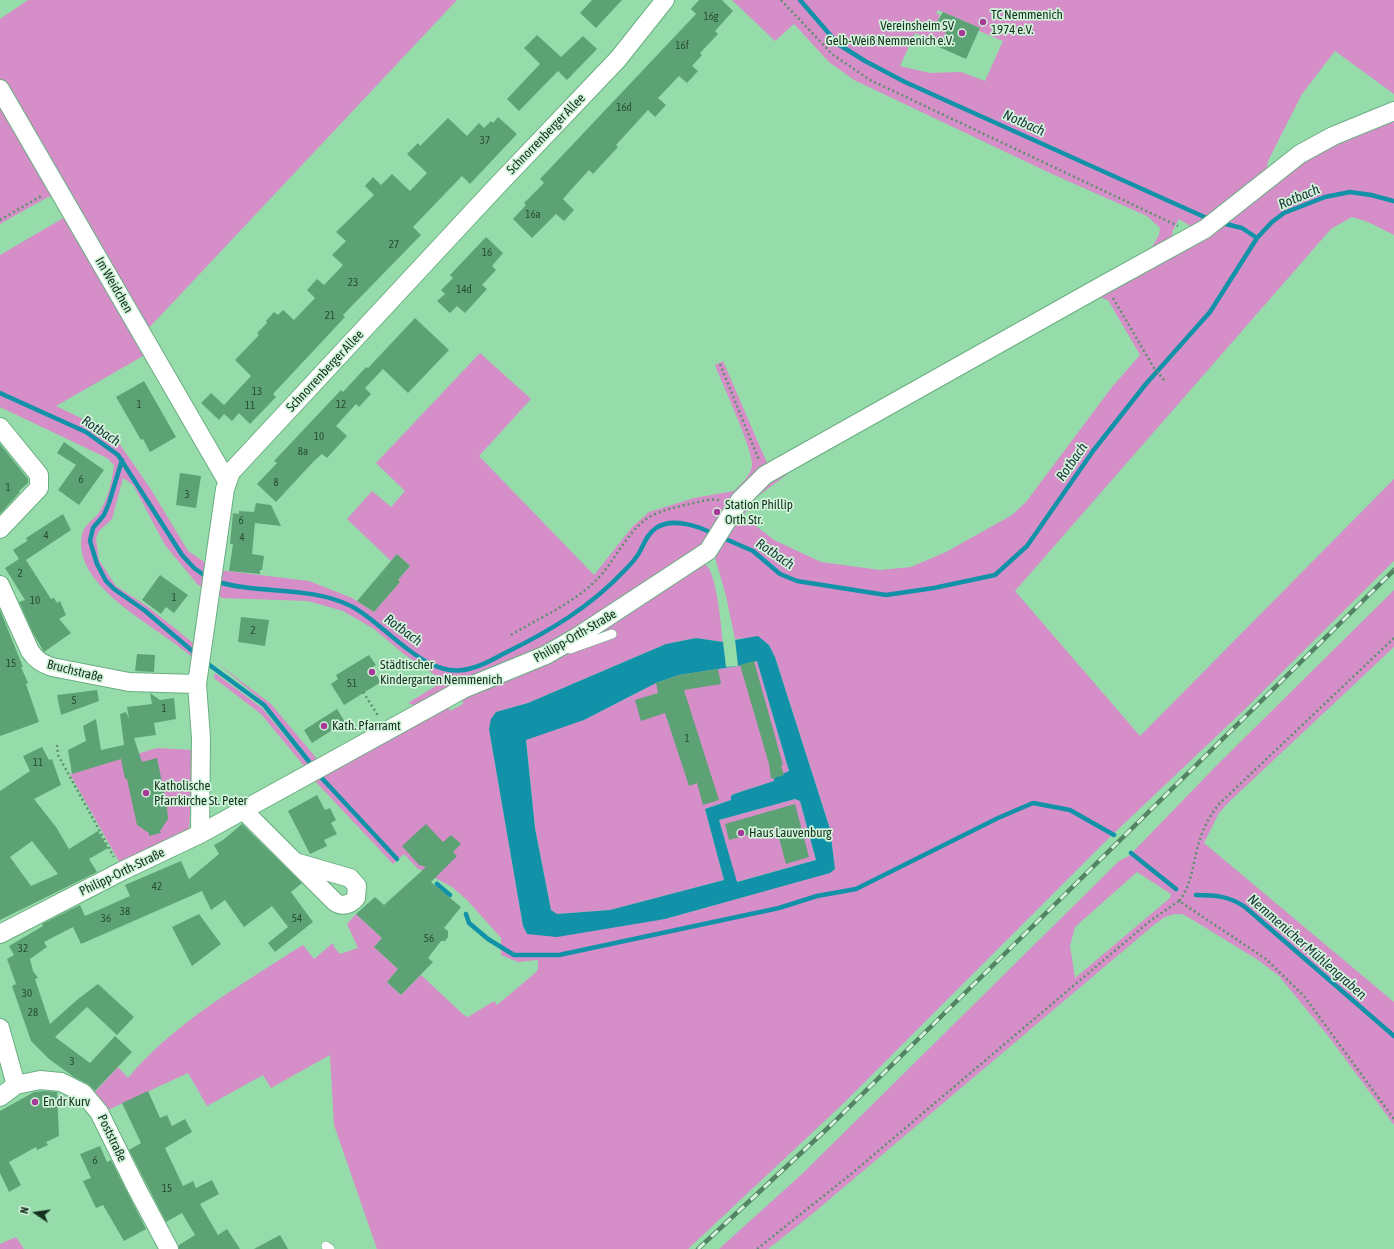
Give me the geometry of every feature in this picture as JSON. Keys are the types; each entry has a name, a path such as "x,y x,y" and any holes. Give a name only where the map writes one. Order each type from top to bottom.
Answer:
{"street":[{"name":"Schnorrenberger Allee","path":"200,834 201,738 197,684 209,590 227,481 237,464 618,59 665,0"},
{"name":"Im Weidchen","path":"0,89 227,481"},
{"path":"1192,236 1210,226 1228,210 1308,149 1346,130 1394,111"},
{"name":"Philipp-Orth-Straße","path":"0,934 122,871 200,834 463,689 527,663 561,647 708,551 746,491 765,475 1192,236"},
{"path":"0,427 39,475 39,488 0,529"},
{"name":"Bruchstraße","path":"0,585 30,651 41,662 52,667 129,682 197,684"},
{"path":"243,810 295,862"},
{"path":"0,1028 16,1085 0,1097"},
{"name":"Poststraße","path":"16,1085 34,1080 54,1080 76,1089 93,1103 169,1249"}],"lane":[{"path":"527,663 612,634"}],"path":[{"path":"780,0 832,54 870,80 1176,224 1192,236"},
{"path":"0,220 57,187"},
{"path":"1104,284 1154,368 1164,380"},
{"path":"720,364 765,475"},
{"path":"511,635 574,598 592,585 609,566 634,530 650,517 668,509 709,500 720,500 734,509"},
{"path":"757,1249 851,1174 1150,921 1179,901 1187,887 1200,839 1206,825 1219,804 1394,638"},
{"path":"363,692 381,720"},
{"path":"57,745 58,755 69,778 122,871"},
{"path":"1179,901 1266,959 1304,996 1394,1119"}],"shaded area":[{"path":"28,0 457,0 147,330 157,348 56,406 112,433 150,488 188,551 206,563 202,587 198,585 165,545 133,485 123,478 112,519 99,531 96,538 99,560 116,586 147,606 198,647 195,660 181,648 123,606 105,590 91,573 82,555 83,532 86,526 98,514 107,497 114,465 107,458 0,407 0,255 67,216 53,197 48,197 0,224 0,19"},
{"path":"732,0 1394,0 1394,94 1335,51 1302,94 1268,161 1266,172 1222,209 1219,208 1200,223 1198,227 1192,227 1179,219 1172,232 1173,234 1165,245 776,463 765,465 744,485 728,509 719,527 717,526 708,542 697,553 562,641 423,704 416,706 408,703 444,681 405,655 374,629 343,611 308,601 222,598 216,593 219,570 309,581 352,598 374,612 400,582 398,580 410,566 397,554 391,561 347,519 372,491 391,507 405,491 376,463 480,353 531,399 479,456 594,575 632,527 649,512 694,498 734,491 745,480 752,466 752,459 737,417 715,365 723,361 767,463 1150,250 1159,235 1160,228 1147,216 1052,174 854,80 829,62 794,24 775,41","holes":["938,10 980,28 979,31 1003,41 985,81 961,72 930,73 900,66 915,33 941,44 948,28 937,22 940,15 936,13"]},
{"path":"1394,117 1394,235 1368,222 1352,217 1331,229 1015,591 1140,736 1394,479 1394,561 1242,712 1110,837 845,1102 688,1249 377,1249 334,1125 330,1055 271,1088 263,1075 207,1106 188,1073 108,1110 95,1092 118,1067 128,1078 164,1041 225,995 303,945 314,959 333,943 334,947 340,954 358,948 347,924 356,914 382,938 374,947 398,969 387,982 401,995 421,975 465,1016 468,1017 494,1001 497,1005 535,973 538,969 538,960 518,962 501,955 501,938 467,900 452,887 417,868 404,854 393,864 314,780 448,706 450,711 463,704 462,696 579,650 595,636 703,563 708,567 715,586 718,598 723,642 696,638 666,644 528,703 496,712 489,729 523,926 527,934 665,919 829,873 835,869 830,829 775,657 769,645 758,637 735,639 726,596 714,554 727,532 763,484 1034,329 1305,157","holes":["1099,297 1108,300 1140,355 1112,387 1026,502 1012,515 946,552 911,567 880,570 821,562 774,540 743,516 757,497 790,472"]},
{"path":"1394,590 1394,647 1229,802 1219,813 1204,843 1394,1002 1394,1125 1329,1037 1279,976 1258,960 1193,920 1182,914 1175,914 1165,917 1155,924 811,1215 768,1249 719,1249 803,1173 1119,861 1129,856 1217,765","holes":["1137,872 1171,894 1170,898 1075,978 1070,946 1075,927"]},
{"path":"757,661 789,771 774,779 775,781 734,794 731,796 731,800 705,809 724,880 610,910 557,914 551,910 535,828 526,739 584,720 656,683 679,675 738,666"},
{"path":"216,662 271,704 317,759 312,762 266,704"},
{"path":"215,673 262,708 308,764 304,766 261,714 214,678"},
{"path":"157,748 194,750 189,829 121,865 70,774"},
{"path":"795,799 800,801 816,860 736,882 719,820"},
{"path":"16,1237 24,1249 0,1249 0,1244"}],"water":[{"path":"758,636 769,645 775,657 830,829 835,869 830,873 665,919 557,937 527,934 523,926 489,729 491,719 496,712 528,703 666,644 696,638 723,642","holes":["757,661 789,771 774,778 774,781 734,794 731,796 731,800 705,809 724,880 610,910 557,914 551,910 535,828 526,740 584,720 656,683 679,675 738,666","795,799 800,801 816,860 737,882 719,820"]}],"pier":[{"path":"735,639 738,666 726,667 723,642"}],"building":[{"path":"592,0 622,0 596,28 580,13"},
{"path":"699,0 722,0 733,11 715,31 718,34 700,53 702,55 692,66 698,71 687,83 679,76 658,98 666,105 655,117 648,110 616,145 618,147 593,174 589,170 570,191 563,199 574,210 564,221 556,214 532,238 513,219 526,205 524,203 544,183 540,179 696,14 691,9"},
{"name":"Vereinsheim SV Gelb-Weiß Nemmenich e.V.","path":"943,12 980,28 966,59 939,47 948,28 937,22"},
{"path":"537,35 561,57 583,36 597,49 567,80 558,71 519,111 507,99 540,64 524,48"},
{"path":"498,117 517,134 470,184 462,176 413,227 421,235 343,315 345,317 273,394 276,397 250,424 239,413 232,421 224,414 219,420 201,403 211,393 224,405 251,376 235,360 259,335 257,333 267,323 266,321 274,312 278,315 283,310 294,320 315,298 307,290 317,279 324,285 343,265 332,255 346,241 336,232 374,195 365,186 373,177 381,185 392,174 410,191 427,173 407,154 418,143 420,146 448,118 467,136 479,123 484,128 491,121 493,123"},
{"path":"486,237 503,253 492,266 496,270 482,285 487,289 465,313 457,306 450,313 437,301 445,294 441,290 453,278 450,275"},
{"path":"415,318 449,350 408,393 383,369 365,388 371,394 359,407 356,404 336,426 347,436 327,458 322,454 314,461 276,502 257,484 277,463 274,461 341,390 343,392 366,367 368,368"},
{"path":"144,381 176,437 150,452 143,439 141,440 116,397"},
{"path":"64,442 104,470 79,505 58,490 76,465 57,453"},
{"path":"0,444 28,479 28,483 19,491 20,492 0,514"},
{"path":"180,473 201,476 196,508 176,505"},
{"path":"256,503 271,505 281,526 255,523 252,554 264,556 260,574 229,571 233,544 230,544 233,513 239,514 239,511 254,512"},
{"path":"63,514 71,530 26,560 51,599 54,598 57,603 60,601 66,615 59,619 71,633 44,652 33,633 19,602 25,600 5,568 19,559 13,550 27,541 26,538"},
{"path":"397,554 410,566 398,580 400,582 374,612 357,601"},
{"path":"160,575 188,595 174,613 166,607 161,614 142,600"},
{"path":"0,610 23,667 21,667 28,683 26,684 39,722 0,736"},
{"path":"241,617 269,620 265,646 238,642"},
{"path":"137,654 155,655 154,672 135,671"},
{"path":"369,655 376,665 371,668 381,682 344,705 331,684 338,679 336,675"},
{"path":"754,661 783,765 781,765 784,775 771,779 769,764 740,665"},
{"path":"718,669 721,684 684,690 719,800 703,805 697,783 689,786 665,713 641,721 635,700 658,693 656,683 680,675"},
{"path":"97,690 99,701 61,715 57,695"},
{"path":"150,693 160,700 174,698 176,719 154,723 156,735 134,738 142,762 157,758 167,807 168,819 160,831 161,833 149,836 149,833 137,825 121,759 72,774 68,750 86,741 83,726 96,719 101,750 124,745 120,714 126,712 129,718 127,707 152,704"},
{"name":"Kath. Pfarramt","path":"337,709 345,722 312,743 304,730"},
{"path":"42,747 49,760 52,759 61,785 34,799 56,827 69,849 98,831 108,848 89,859 97,872 0,920 0,791 30,771 23,756","holes":["32,841 58,874 31,886 10,857"]},
{"path":"317,795 325,810 330,808 336,820 331,823 337,834 324,840 327,846 310,854 288,811"},
{"name":"Haus Lauvenburg","path":"795,804 809,857 786,864 776,827 729,840 725,824"},
{"path":"242,824 302,883 291,892 313,922 275,952 268,943 288,927 272,906 244,927 225,900 211,910 202,891 81,944 73,927 44,942 47,947 30,959 33,971 38,978 35,979 50,1024 78,999 98,984 134,1017 117,1035 87,1007 55,1037 90,1063 115,1036 132,1052 95,1091 88,1084 74,1077 49,1059 31,1041 12,986 16,984 7,959 14,955 9,946 43,926 42,924 80,905 85,916 130,896 125,885 181,861 189,879 219,854 214,845 223,840"},
{"path":"426,824 443,842 451,835 461,844 453,852 457,856 431,882 461,907 444,928 448,931 448,937 445,941 441,941 428,958 433,962 401,995 387,982 398,969 374,947 382,938 356,914 375,897 384,905 426,867 419,865 402,846"},
{"path":"199,914 221,944 192,966 172,927"},
{"path":"148,1091 160,1118 167,1115 172,1126 185,1119 192,1132 165,1148 183,1186 193,1181 196,1188 212,1180 219,1194 200,1204 218,1235 227,1229 240,1249 179,1249 179,1245 195,1235 182,1213 166,1222 129,1150 141,1143 122,1103"},
{"path":"34,1092 57,1092 59,1136 46,1142 48,1145 37,1150 36,1147 9,1162 21,1185 9,1192 0,1173 0,1111"},
{"path":"100,1146 107,1162 111,1160 146,1229 124,1241 103,1205 96,1208 83,1181 91,1178 80,1154"},
{"path":"280,1235 288,1249 254,1249"}],"waterway":[{"name":"Notbach","path":"800,0 838,44 865,61 905,82 1211,220"},
{"name":"Rotbach","path":"721,537 753,551 780,574 797,581 886,595 934,588 995,575 1027,546 1093,451 1145,385 1210,312 1257,238 1272,222 1284,213 1325,197 1350,192 1371,195 1394,201"},
{"name":"Notbach","path":"1222,223 1242,228 1257,238"},
{"name":"Rotbach","path":"0,393 86,432 118,455 182,555 194,568 208,578"},
{"path":"122,460 104,515 93,528 90,541 97,564 106,581 114,589 144,610 197,655"},
{"name":"Rotbach","path":"215,581 249,588 318,595 335,599 351,606 365,615 408,650 423,660 439,667 455,670 472,668 481,665 538,636 569,617 597,596 630,565 637,556 648,536 656,528 670,523 677,523 700,528 714,534"},
{"path":"204,661 264,705 314,768"},
{"path":"318,774 397,859"},
{"path":"466,914 469,923 488,939 514,955 559,955 779,908 817,896 856,889 998,818 1033,803 1070,810 1114,835"},
{"path":"1131,853 1176,889"},
{"path":"437,884 450,895"},
{"name":"Nemmenicher Mühlengraben","path":"1196,895 1209,895 1227,898 1245,907 1394,1036"}],"railway":[{"path":"698,1249 830,1126 1394,570"}],"place":[{"name":"TC Nemmenich 1974 e.V.","path":"983,22"},
{"name":"Vereinsheim SV Gelb-Weiß Nemmenich e.V.","path":"962,33"},
{"name":"Station Phillip Orth Str.","path":"717,512"},
{"name":"Städtischer Kindergarten Nemmenich","path":"372,672"},
{"name":"Kath. Pfarramt","path":"324,726"},
{"name":"Katholische Pfarrkirche St. Peter","path":"146,793"},
{"name":"Haus Lauvenburg","path":"741,833"},
{"name":"En dr Kurv","path":"35,1102"}]}
